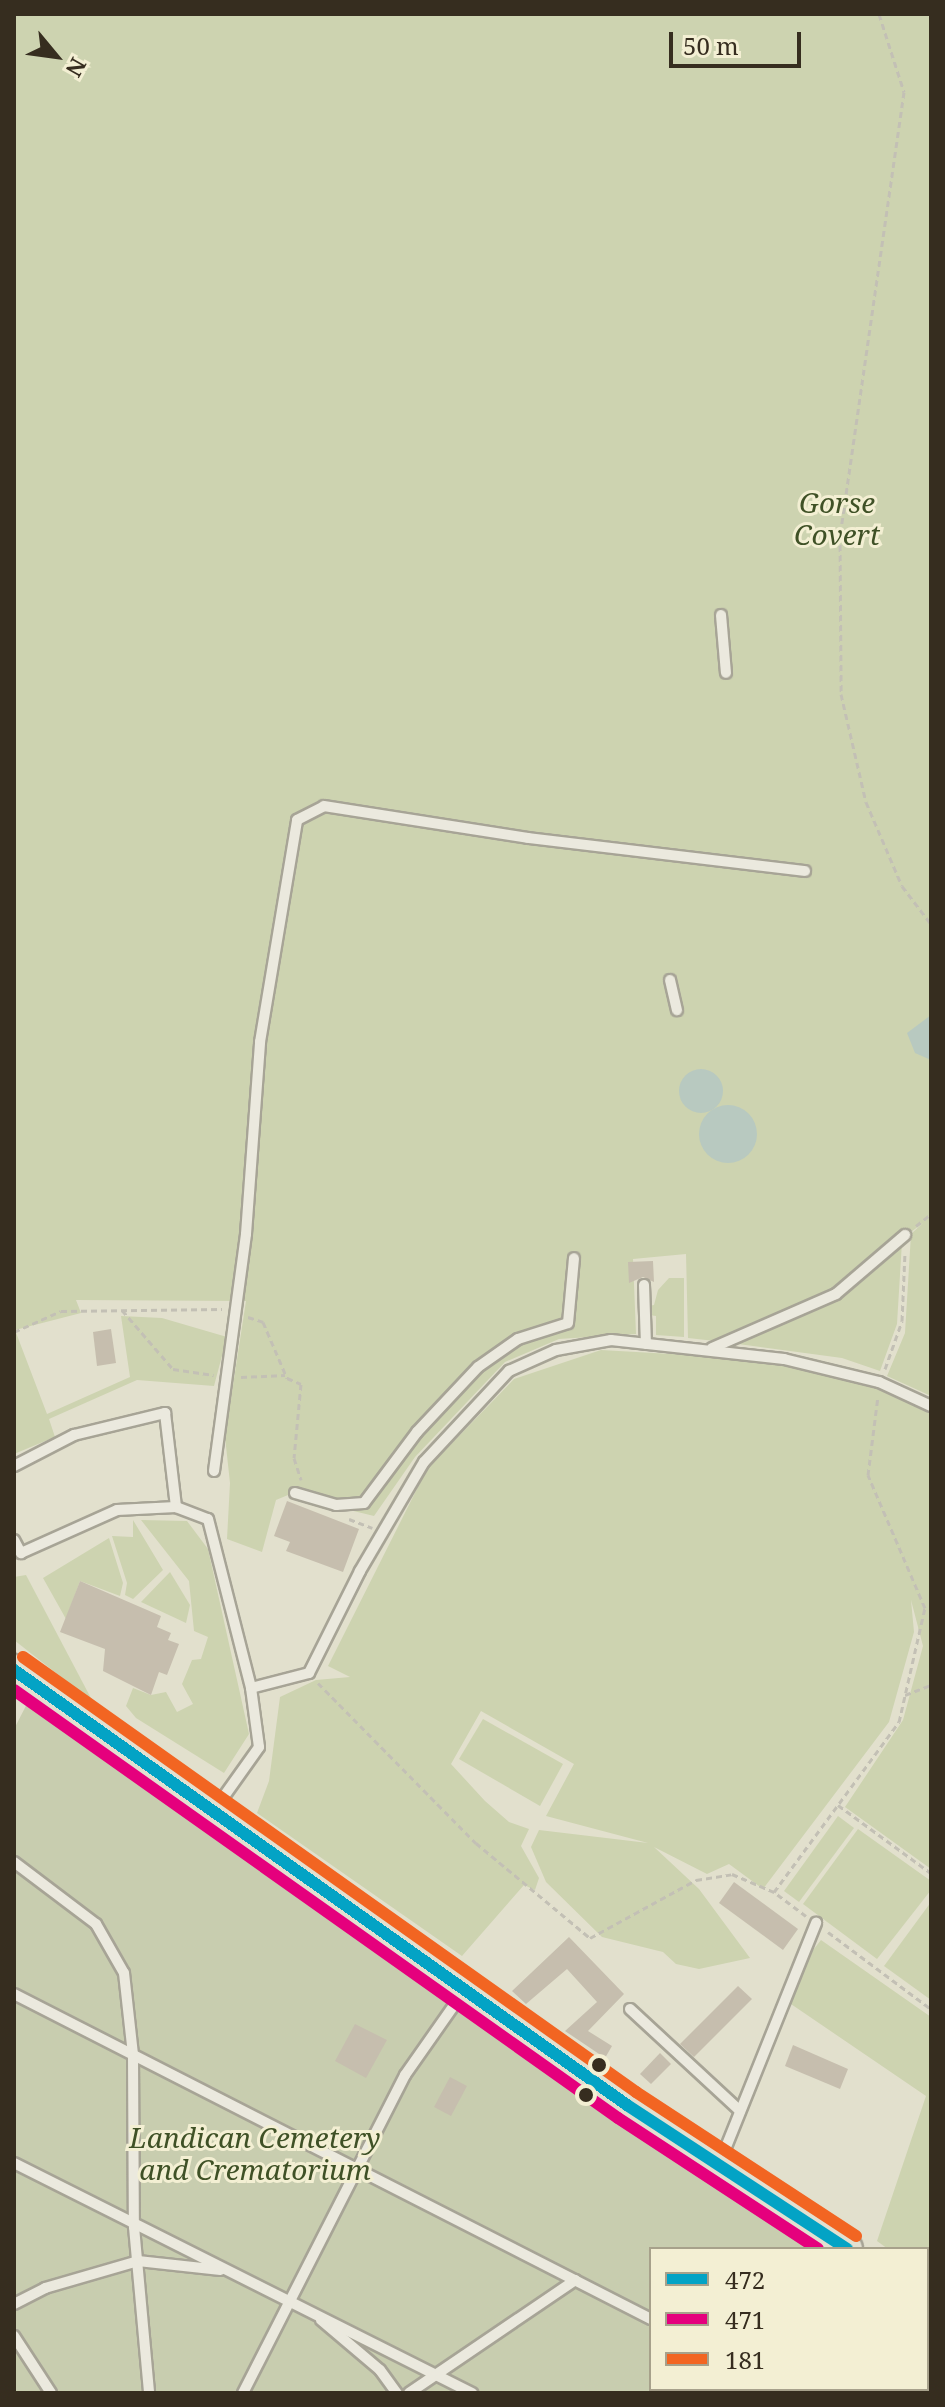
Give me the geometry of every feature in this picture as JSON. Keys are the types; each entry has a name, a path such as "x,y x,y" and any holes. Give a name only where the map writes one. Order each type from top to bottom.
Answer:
{"main road":[{"path":"14,1670 465,1989 844,2247"}],"lane":[{"path":"721,615 726,673"},
{"path":"214,1471 235,1313 260,1042 292,832 306,812 324,806 528,838 805,871"},
{"path":"670,980 677,1010"},
{"path":"710,1348 836,1294 905,1235"},
{"path":"300,1495 336,1505 364,1503 417,1432 478,1367 518,1339 568,1323 574,1258"},
{"path":"644,1285 646,1344"},
{"path":"251,1688 309,1673 424,1462 509,1371 556,1350 611,1340 710,1348 784,1359 879,1382 931,1406"},
{"path":"14,1466 74,1435 165,1413 176,1507"},
{"path":"14,1540 21,1553 117,1510 176,1507 208,1519 251,1688 259,1747 214,1811"},
{"path":"14,1862 96,1924 124,1973 133,2055 134,2227 149,2393"},
{"path":"719,2164 816,1923"},
{"path":"243,2393 354,2168 405,2075 465,1989"},
{"path":"14,1994 649,2318"},
{"path":"630,2009 740,2111"},
{"path":"14,2163 134,2227 289,2297 472,2393"},
{"path":"14,2304 45,2288 138,2261 222,2270 289,2297 360,2352 397,2393"},
{"path":"409,2393 575,2280"},
{"path":"14,2336 51,2393"}],"path":[{"path":"879,14 904,92 840,535 841,694 866,802 902,886 931,924"},
{"path":"774,1892 899,1722 925,1608 868,1475 879,1382 902,1321 905,1235 931,1214"},
{"path":"14,1332 61,1311 220,1308 263,1322 285,1375"},
{"path":"122,1310 173,1369 226,1376 285,1375 301,1384 294,1458 300,1495"},
{"path":"338,1514 383,1533"},
{"path":"309,1673 476,1843 590,1938 696,1880 732,1874 774,1892 931,2009"},
{"path":"905,1695 931,1685"},
{"path":"838,1805 931,1873"}],"green space":[{"name":"Gorse Covert","path":"14,14 931,14 931,1396 887,1376 905,1333 911,1234 923,1223 835,1289 715,1341 688,1338 686,1254 633,1259 636,1334 559,1339 505,1362 415,1457 374,1516 288,1495 276,1500 262,1552 227,1539 230,1483 225,1437 246,1301 76,1300 81,1313 15,1330 47,1414 130,1377 121,1316 162,1318 227,1337 214,1386 137,1380 49,1419 55,1437 14,1454"},
{"path":"902,1242 897,1324 880,1371 842,1358 731,1343 837,1296"},
{"path":"669,1278 684,1278 684,1337 656,1335 656,1316 649,1315 648,1306 654,1305 658,1290"},
{"path":"601,1350 759,1359 872,1386 931,1413 931,1869 845,1807 903,1720 923,1646 911,1600 914,1632 889,1722 763,1889 729,1864 707,1874 654,1847 699,1889 750,1958 699,1969 676,1964 663,1952 602,1937 546,1882 531,1847 539,1830 648,1843 546,1816 574,1764 481,1711 451,1764 509,1822 529,1829 521,1846 539,1878 535,1890 524,1885 462,1956 257,1813 269,1781 280,1697 316,1680 350,1677 328,1666 427,1469 514,1379"},
{"path":"133,1520 163,1570 133,1599 125,1595 127,1583 112,1536 133,1537"},
{"path":"141,1520 187,1521 208,1549 249,1734 224,1773 136,1718 126,1706 133,1688 151,1695 166,1692 177,1712 193,1704 182,1684 192,1660 201,1659 208,1637 194,1631 189,1581"},
{"path":"109,1538 123,1583 120,1596 80,1581 66,1619 43,1578"},
{"path":"170,1572 190,1605 186,1623 141,1602"},
{"path":"26,1575 93,1702 14,1640 14,1577"},
{"name":"Landican Cemetery and Crematorium","path":"29,1700 217,1839 283,1877 428,1982 457,2011 808,2247 649,2247 649,2391 929,2391 929,2360 931,2393 14,2393 14,1729"},
{"path":"483,1719 563,1764 540,1806 459,1759"},
{"path":"838,1816 854,1828 799,1902 784,1891"},
{"path":"858,1829 931,1881 931,1890 877,1959 803,1904"},
{"path":"931,1902 931,2000 884,1966"},
{"path":"821,1940 931,2017 931,2279 929,2247 885,2247 877,2241 926,2096 788,2002 802,1964"}],"shaded area":[{"path":"931,1015 931,1060 915,1053 907,1033"},
{"path":"701,1069 717,1075 723,1091 717,1107 701,1113 685,1107 679,1091 685,1075"},
{"path":"728,1105 749,1113 757,1134 749,1155 728,1163 707,1155 699,1134 707,1113"}],"building":[{"path":"653,1261 654,1282 643,1277 629,1283 628,1262"},
{"path":"111,1329 116,1363 97,1366 93,1332"},
{"path":"287,1501 359,1529 343,1572 286,1551 290,1542 274,1536"},
{"path":"80,1581 161,1616 157,1627 171,1633 168,1640 179,1644 167,1675 159,1672 151,1695 103,1671 105,1649 60,1632"},
{"path":"734,1882 798,1929 783,1950 719,1903"},
{"path":"569,1937 624,1994 588,2031 612,2046 605,2058 565,2031 597,2002 567,1969 526,2004 512,1991"},
{"path":"738,1986 752,1999 694,2057 680,2044"},
{"path":"355,2024 387,2040 366,2078 335,2061"},
{"path":"793,2045 848,2069 840,2089 785,2066"},
{"path":"660,2053 671,2064 651,2084 640,2074"},
{"path":"450,2077 467,2086 451,2116 434,2107"}],"transit line":[{"name":"181","path":"23,1657 636,2092 856,2236"},
{"name":"472","path":"14,1670 627,2105 844,2247"},
{"name":"471","path":"14,1690 618,2118 815,2247"}]}
